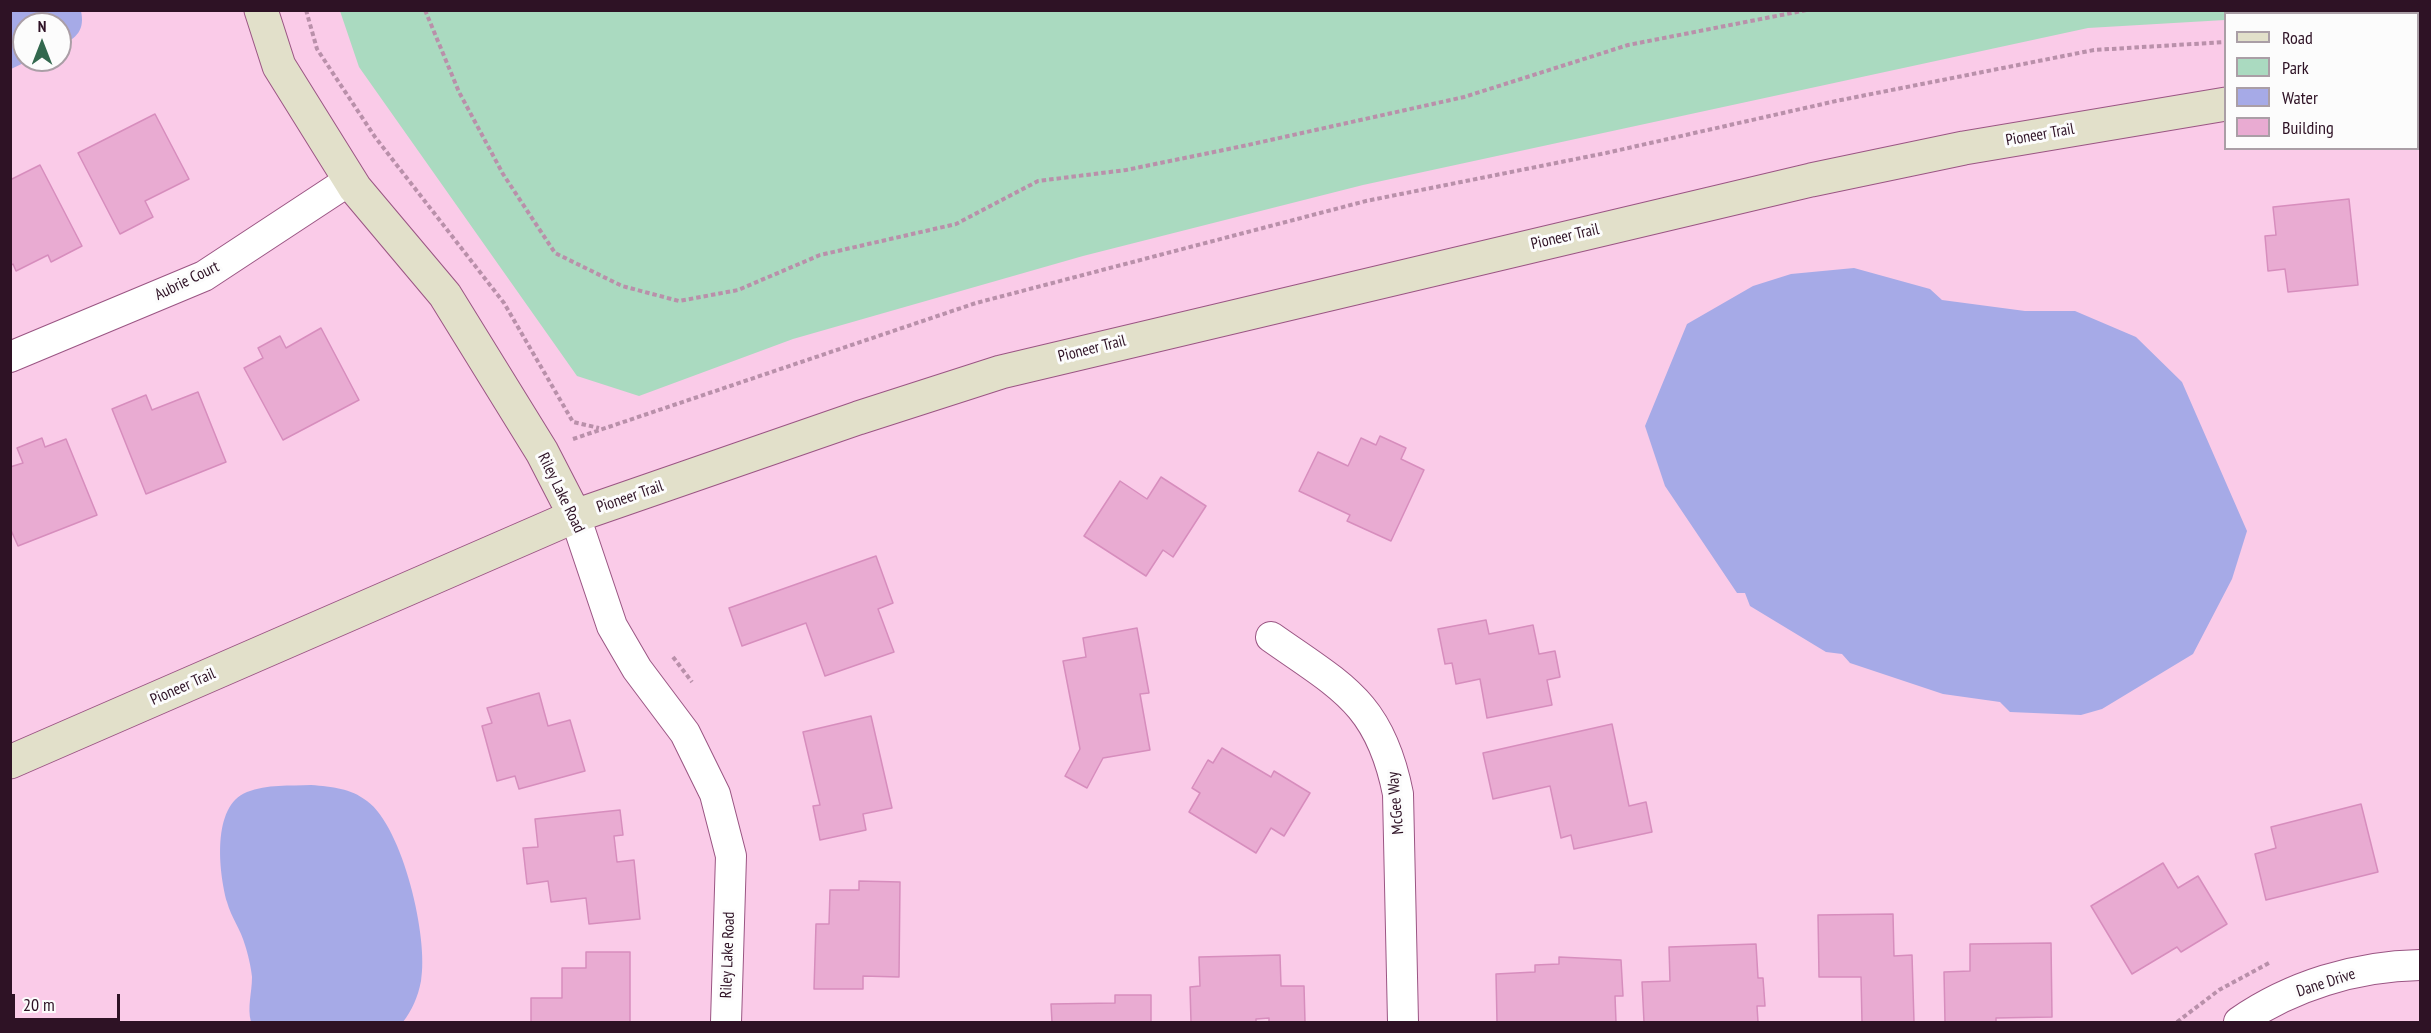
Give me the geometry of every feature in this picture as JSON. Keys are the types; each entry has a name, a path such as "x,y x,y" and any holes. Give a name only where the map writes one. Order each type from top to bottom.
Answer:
{"main road":[{"name":"Riley Lake Road","path":"261,10 279,66 350,180 445,296 542,452 575,516"},
{"name":"Pioneer Trail","path":"10,762 575,516 858,418 1001,372 1810,180 1964,148 2224,104"}],"street":[{"name":"Aubrie Court","path":"10,357 204,276 350,180"},
{"name":"Riley Lake Road","path":"575,516 612,626 638,669 685,733 715,794 731,856 726,1023"},
{"name":"McGee Way","path":"1271,638 1348,691 1375,725 1391,760 1398,794 1403,1023"},
{"name":"Dane Drive","path":"2239,1023 2256,1010 2305,987 2352,973 2398,965 2421,965"}],"path":[{"path":"306,10 316,49 375,137 504,303 573,422 600,428"},
{"path":"425,10 459,92 503,174 555,253 622,286 679,301 738,290 820,255 956,224 1038,181 1126,170 1464,97 1628,45 1807,10"},
{"path":"542,452 600,428 975,303 1366,201 1606,153 1836,101 2094,50 2224,42"}],"green space":[{"path":"340,10 2317,11 2224,12 2224,20 2088,28 1363,185 1083,256 793,339 639,396 577,376 359,67"}],"water":[{"path":"10,11 81,11 81,28 72,39 72,12 12,12 11,69"},
{"path":"1854,268 1930,289 1942,300 2025,311 2075,311 2136,337 2182,382 2247,531 2232,579 2193,654 2102,709 2081,715 2010,712 2000,702 1943,694 1850,663 1842,654 1826,652 1750,606 1745,593 1737,593 1665,486 1645,426 1687,324 1753,286 1791,274"},
{"path":"311,785 348,791 367,801 380,814 402,858 417,912 422,962 418,992 403,1022 251,1022 250,965 243,939 224,890 220,858 223,825 235,800 247,792 271,787"}],"building":[{"path":"155,114 189,179 145,201 153,217 120,234 78,153"},
{"path":"40,165 82,246 51,262 48,255 16,271 13,264 10,266 10,180"},
{"path":"2349,199 2358,285 2288,292 2285,269 2268,271 2265,236 2276,235 2273,207"},
{"path":"321,328 359,400 283,440 244,368 263,358 258,348 280,336 286,348"},
{"path":"198,392 226,462 146,494 112,409 146,395 152,410"},
{"path":"1380,436 1406,448 1401,459 1424,470 1391,541 1347,521 1350,515 1299,491 1318,452 1348,466 1361,438 1376,445"},
{"path":"42,438 45,447 66,439 97,515 18,546 10,528 10,467 23,463 17,448"},
{"path":"1161,477 1206,506 1173,557 1163,550 1146,576 1084,536 1120,481 1147,499"},
{"path":"876,556 893,603 878,609 894,652 825,676 806,623 742,646 729,608"},
{"path":"1486,620 1489,634 1533,625 1539,654 1555,651 1560,677 1547,680 1552,705 1487,718 1480,679 1456,684 1452,663 1445,664 1438,629"},
{"path":"1137,628 1149,693 1140,694 1150,750 1103,758 1087,788 1065,776 1080,749 1063,661 1086,657 1083,638"},
{"path":"539,693 548,726 570,720 585,771 519,789 515,776 497,781 482,726 492,723 487,708"},
{"path":"871,716 892,808 863,814 866,830 820,840 813,806 820,805 803,732"},
{"path":"1612,724 1629,806 1646,802 1652,832 1574,849 1571,835 1561,838 1550,786 1493,799 1483,753"},
{"path":"1222,748 1271,777 1274,771 1310,793 1284,836 1271,828 1256,853 1189,812 1200,793 1192,788 1208,760 1213,763"},
{"path":"2361,804 2378,872 2266,900 2255,854 2276,848 2271,827"},
{"path":"620,810 623,835 614,836 617,862 634,860 640,919 589,924 586,898 551,902 548,881 527,884 523,848 538,847 535,819"},
{"path":"2163,863 2178,888 2198,876 2227,924 2181,952 2177,947 2132,974 2091,906"},
{"path":"859,881 900,882 899,977 863,976 863,989 814,989 816,924 829,924 830,890 859,890"},
{"path":"1893,914 1894,956 1912,955 1914,1022 1862,1022 1861,977 1819,977 1818,915"},
{"path":"2051,943 2052,1017 1996,1018 1996,1022 1945,1022 1944,972 1970,971 1970,944"},
{"path":"1756,944 1758,978 1763,978 1765,1006 1757,1006 1758,1022 1644,1022 1642,982 1670,981 1669,947"},
{"path":"586,952 630,952 630,1022 531,1022 531,998 562,998 562,968 586,968"},
{"path":"1280,955 1281,986 1304,986 1305,1022 1269,1022 1269,1018 1256,1019 1256,1022 1191,1022 1190,987 1200,986 1199,957"},
{"path":"1559,957 1621,960 1623,996 1615,996 1616,1022 1497,1022 1496,974 1535,972 1535,965 1559,964"},
{"path":"1115,995 1151,995 1151,1022 1052,1022 1051,1004 1115,1003"}]}
